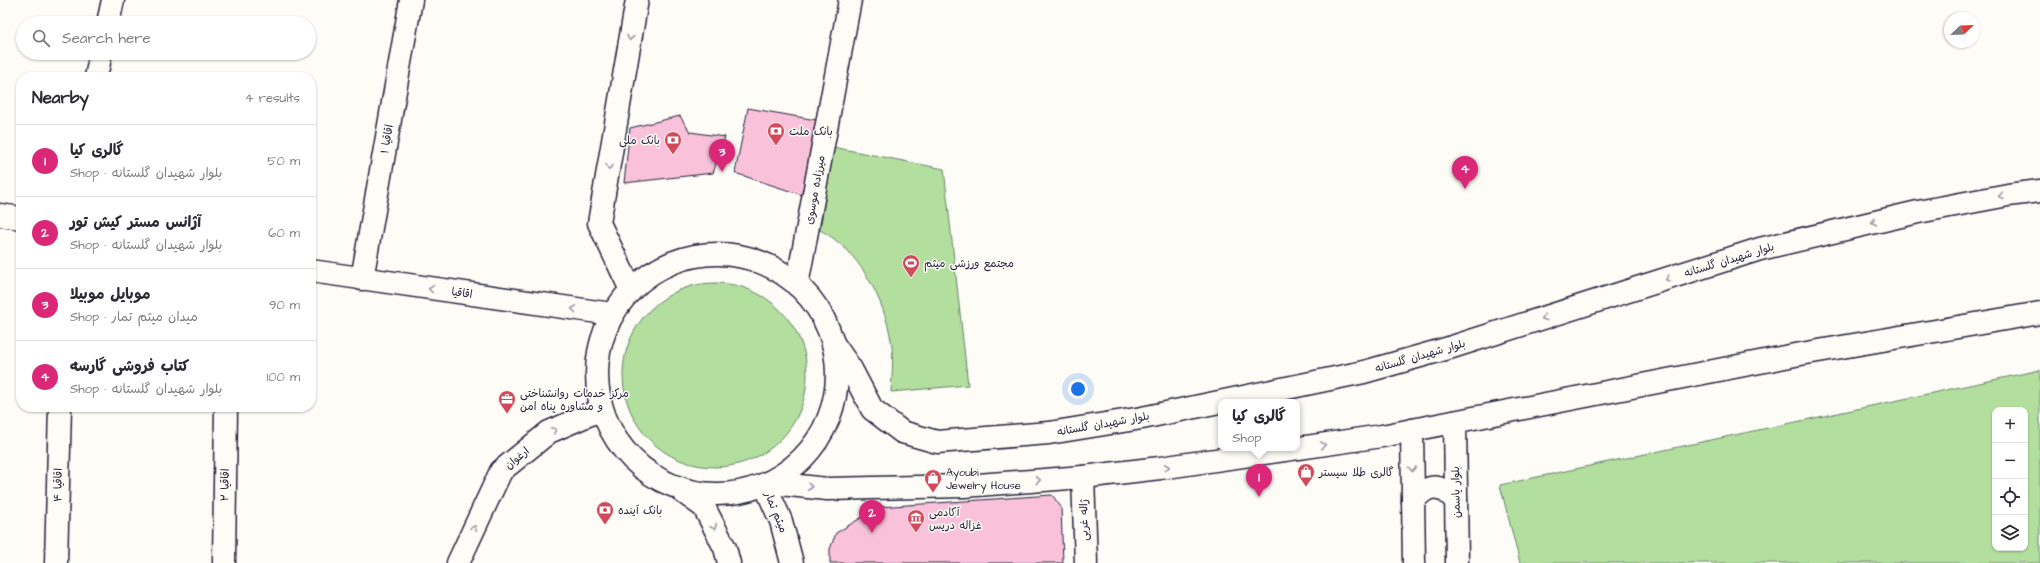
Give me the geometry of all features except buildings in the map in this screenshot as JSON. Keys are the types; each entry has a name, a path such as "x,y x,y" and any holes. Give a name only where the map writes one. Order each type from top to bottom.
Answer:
{"street":[{"path":"110,16 113,0"},
{"name":"اقاقیا ۱","path":"362,279 411,0"},
{"path":"631,290 599,223 637,0"},
{"name":"میرزاده موسوی","path":"797,285 850,0"},
{"path":"97,72 100,60"},
{"name":"بلوار شهیدان گلستانه","path":"1234,399 1364,372 1457,345 1760,250 1918,212 2008,195 2040,191"},
{"path":"0,215 16,217"},
{"path":"679,489 710,496 741,493 768,484 804,458 817,444 827,424 837,384 837,365 833,343 820,312 797,285 772,267 758,261 731,254 698,255 670,264 644,278 631,290 612,314 601,342 597,364 597,387 602,409 618,444 631,459 645,471 679,489 704,507 725,548 729,563"},
{"name":"اقاقیا","path":"316,272 612,314"},
{"path":"1300,448 1374,438 1795,355 2040,313"},
{"name":"بلوار شهیدان گلستانه","path":"833,343 851,369 872,409 902,432 936,442 1049,433 1142,418 1218,402"},
{"name":"ارغوان","path":"458,563 501,471 549,432 602,409"},
{"name":"اقاقیا ۴","path":"56,563 60,412"},
{"name":"اقاقیا ۲","path":"224,563 226,412"},
{"name":"بلوار یاسمن","path":"1456,422 1457,563"},
{"path":"1412,430 1414,563"},
{"path":"768,484 827,489 964,486 1083,477 1277,451"},
{"name":"ژاله غربی","path":"1083,477 1086,563"},
{"name":"میثم تمار","path":"768,484 782,521 792,563"},
{"path":"1413,501 1422,490 1436,487 1447,491 1456,501"}],"green space":[{"name":"مجتمع ورزشی میثم","path":"833,147 944,169 968,385 891,392 893,359 892,346 888,324 876,292 868,277 847,250 820,230"},
{"path":"706,283 724,283 750,290 766,298 780,310 792,324 800,340 807,366 807,384 800,410 792,426 780,440 766,452 742,463 724,467 706,467 688,463 664,452 650,440 638,426 627,402 623,384 623,366 627,348 638,324 650,310 664,298 688,287"},
{"path":"2040,370 2040,563 1520,563 1500,485"}],"place":[{"name":"بانک ملت","path":"776,146"},
{"name":"بانک ملی","path":"673,155"},
{"name":"موبایل موبیلا","path":"722,172"},
{"name":"کتاب فروشی گارسه","path":"1465,189"},
{"name":"مجتمع ورزشی میثم","path":"911,278"},
{"name":"مرکز خدمات روانشناختی و مشاوره پناه امن","path":"507,414"},
{"name":"گالری طلا سیستر","path":"1306,487"},
{"name":"Ayoubi Jewelry House","path":"933,493"},
{"name":"گالری کیا","path":"1259,497"},
{"name":"بانک آینده","path":"605,525"},
{"name":"آژانس مستر کیش تور","path":"872,533"},
{"name":"آکادمی غزاله دریس","path":"916,533"}]}
